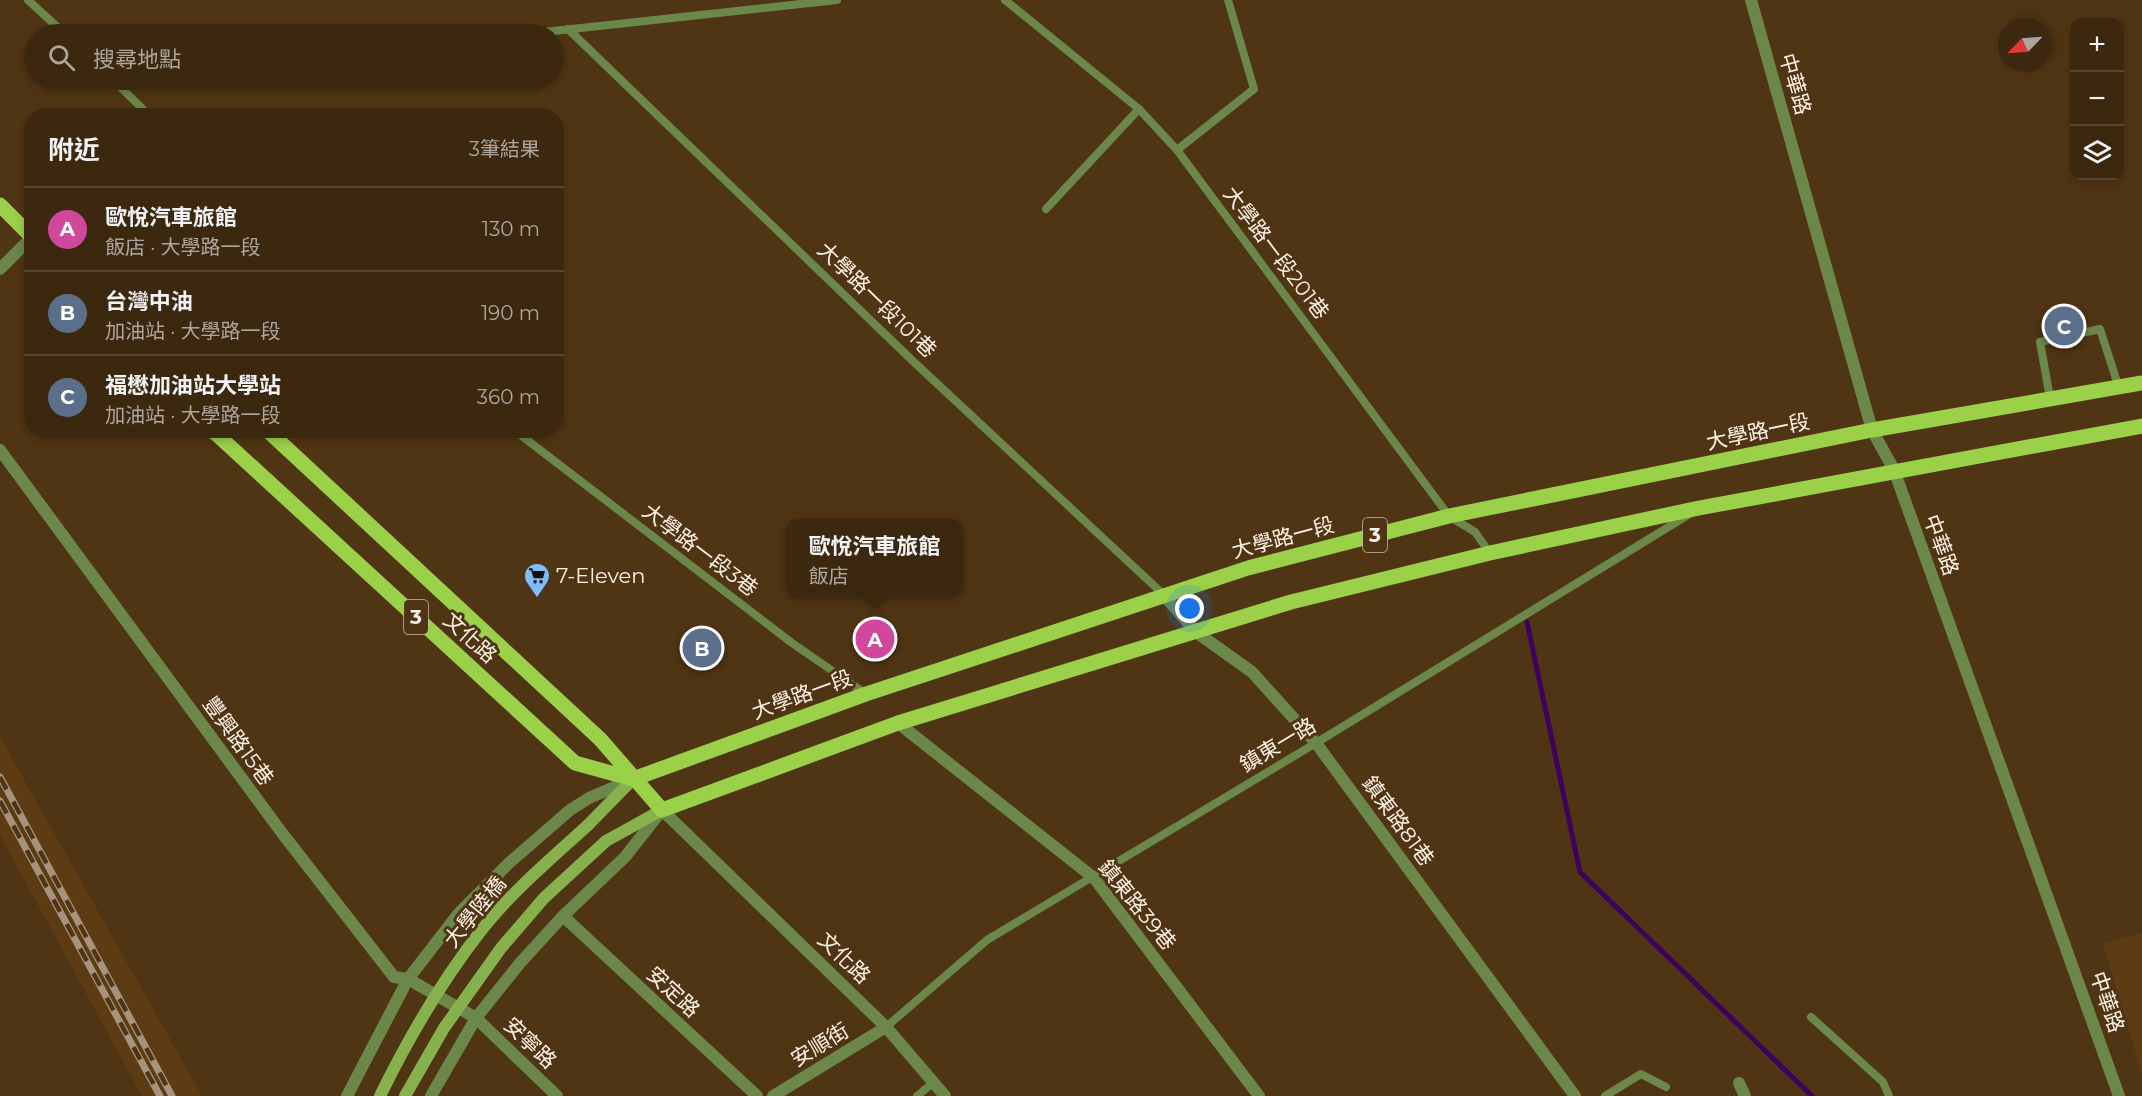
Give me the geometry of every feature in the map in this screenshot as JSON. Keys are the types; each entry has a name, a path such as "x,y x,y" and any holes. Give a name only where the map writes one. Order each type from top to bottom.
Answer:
{"main road":[{"path":"0,205 24,229"},
{"name":"大學路一段","path":"633,779 866,694 1163,594 1248,568 1449,516 1872,430 2142,383"},
{"name":"3","path":"662,810 898,723 1291,602 1490,553 1699,508 1893,470 2142,426"},
{"name":"文化路","path":"221,438 575,763 633,779"},
{"name":"文化路","path":"276,438 600,739 662,810"}],"street":[{"name":"中華路","path":"1751,0 1872,430 1893,470 2119,1096"},
{"path":"0,269 24,245"},
{"name":"豐興路15巷","path":"0,450 282,833 394,977 408,979 476,1018"},
{"name":"鎮東路81巷","path":"1163,594 1196,632 1252,672 1316,743 1575,1096"},
{"name":"鎮東路39巷","path":"898,723 1094,878 1259,1096"},
{"path":"347,1096 408,979 459,914 509,863 570,810 589,798 633,779"},
{"name":"大學陸橋","path":"380,1096 429,1006 480,931 527,880 588,825 633,779"},
{"path":"431,1096 476,1018 520,963 563,916 625,857 662,810"},
{"name":"大學陸橋","path":"405,1096 444,1028 501,948 544,898 606,841 662,810"},
{"name":"文化路","path":"662,810 886,1027 945,1096"},
{"name":"安定路","path":"563,916 758,1096"},
{"name":"安寧路","path":"476,1018 557,1096"},
{"name":"安順街","path":"773,1096 886,1027"},
{"path":"1739,1083 1744,1096"}],"lane":[{"path":"28,0 54,24"},
{"path":"564,29 837,0"},
{"name":"大學路一段201巷","path":"1005,0 1139,109 1177,150 1449,516 1475,532 1490,553"},
{"path":"1177,150 1254,89 1228,0"},
{"name":"大學路一段101巷","path":"568,29 916,364 1163,594"},
{"path":"124,90 142,108"},
{"path":"1046,209 1139,109"},
{"path":"2050,398 2040,342 2100,329 2118,386"},
{"name":"大學路一段3巷","path":"524,438 792,643 866,694"},
{"name":"鎮東一路","path":"886,1027 987,940 1094,878 1699,508"},
{"path":"1811,1017 1883,1082 1889,1096"},
{"path":"1605,1096 1641,1074 1666,1087"},
{"path":"917,1096 934,1082"}],"shaded area":[{"path":"0,737 202,1096 142,1096 0,835"},
{"path":"2142,933 2142,1074 2103,944"}],"waterway":[{"path":"1527,622 1580,872 1812,1096"}],"railway":[{"path":"0,777 172,1096"},
{"path":"0,801 160,1096"}],"place":[{"name":"福懋加油站大學站","path":"2064,326"},
{"name":"7-Eleven","path":"537,599"},
{"name":"歐悅汽車旅館","path":"875,639"},
{"name":"台灣中油","path":"702,648"}]}
